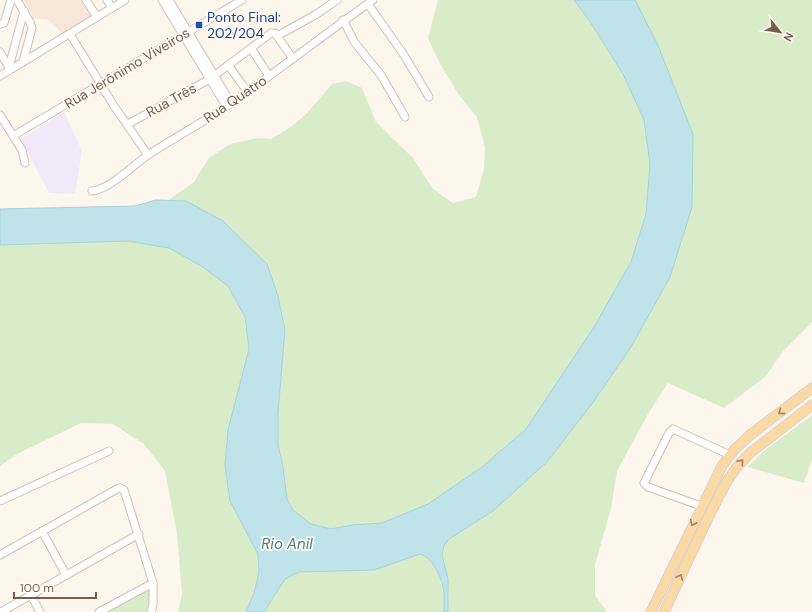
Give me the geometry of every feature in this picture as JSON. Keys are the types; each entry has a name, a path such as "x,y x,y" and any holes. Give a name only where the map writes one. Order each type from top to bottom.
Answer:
{"main road":[{"path":"650,612 701,506 719,471 730,455 750,435 812,388"},
{"path":"664,612 709,516 727,481 737,467 750,453 812,405"}],"street":[{"path":"0,24 4,24 11,0"},
{"path":"23,62 31,32 30,22 18,2 26,0"},
{"path":"86,0 97,17"},
{"path":"107,0 112,8"},
{"path":"0,76 10,68 23,62 125,0"},
{"path":"162,0 185,33 228,105"},
{"path":"169,0 185,33"},
{"name":"Rua Jerônimo Viveiros","path":"13,136 242,0"},
{"path":"293,59 277,36 315,15 337,0"},
{"path":"371,1 429,97"},
{"name":"Rua Quatro","path":"92,191 100,189 108,184 148,156 228,105 371,1"},
{"path":"10,68 24,11"},
{"path":"343,20 355,44 380,75 405,117"},
{"name":"Rua Três","path":"128,124 212,78 271,33 275,33 277,36"},
{"path":"70,34 100,84 148,156"},
{"path":"251,48 269,76"},
{"path":"0,52 10,68"},
{"path":"228,65 247,92"},
{"path":"0,115 22,150 25,163"},
{"path":"701,506 648,487 644,483 669,433 673,429 730,455"},
{"path":"0,501 109,451"},
{"path":"0,556 117,489 124,490 139,534 153,583 153,605 151,612"},
{"path":"42,531 66,575"},
{"path":"1,612 139,534"},
{"path":"99,612 153,583"},
{"path":"31,595 40,612"}],"shaded area":[{"path":"24,0 85,0 93,15 63,34 48,20 34,18"},
{"path":"64,112 82,151 75,194 49,193 21,139"}],"green space":[{"path":"438,0 574,0 589,20 623,74 644,120 650,164 646,214 631,262 594,327 526,429 482,467 428,504 382,523 352,525 331,529 311,524 293,510 287,499 283,466 278,445 278,413 285,330 278,296 267,264 187,201 169,200 194,182 209,158 230,144 258,138 271,139 296,123 308,112 332,84 346,81 362,88 376,122 413,158 432,188 453,203 476,197 484,169 485,147 477,117 459,95 440,64 428,38"},
{"path":"635,0 812,0 812,322 784,350 765,377 724,408 668,383 648,414 617,471 611,508 595,565 595,595 607,612 448,612 447,607 449,596 442,555 444,546 449,539 493,511 547,462 594,401 631,347 670,277 692,207 693,134 657,43"},
{"path":"128,241 170,248 203,267 228,286 245,317 249,349 228,430 247,531 258,554 259,572 254,593 246,612 178,612 182,594 177,533 165,471 144,444 113,424 81,423 17,454 0,466 0,245"},
{"path":"812,415 812,459 804,483 748,467 765,450"},
{"path":"420,554 432,563 440,577 444,592 444,612 264,612 285,579 299,572 374,570"},
{"path":"151,587 151,599 147,612 108,612"}],"water":[{"name":"Rio Anil","path":"574,0 635,0 657,43 693,134 692,207 670,277 631,347 594,401 547,462 493,511 449,539 444,546 442,555 448,579 448,612 444,612 444,589 438,572 428,559 420,554 374,570 299,572 285,579 264,612 246,612 254,593 259,572 258,554 230,501 225,465 228,430 249,349 245,317 228,286 203,267 169,248 128,241 0,245 0,209 135,206 156,200 186,201 223,221 267,264 278,296 285,330 278,413 278,445 283,466 287,499 293,510 311,524 331,529 352,525 382,523 428,504 482,467 526,429 594,327 631,262 646,214 650,164 644,120 623,74 589,20"}],"place":[{"name":"Ponto Final: 202/204","path":"199,25"}]}
